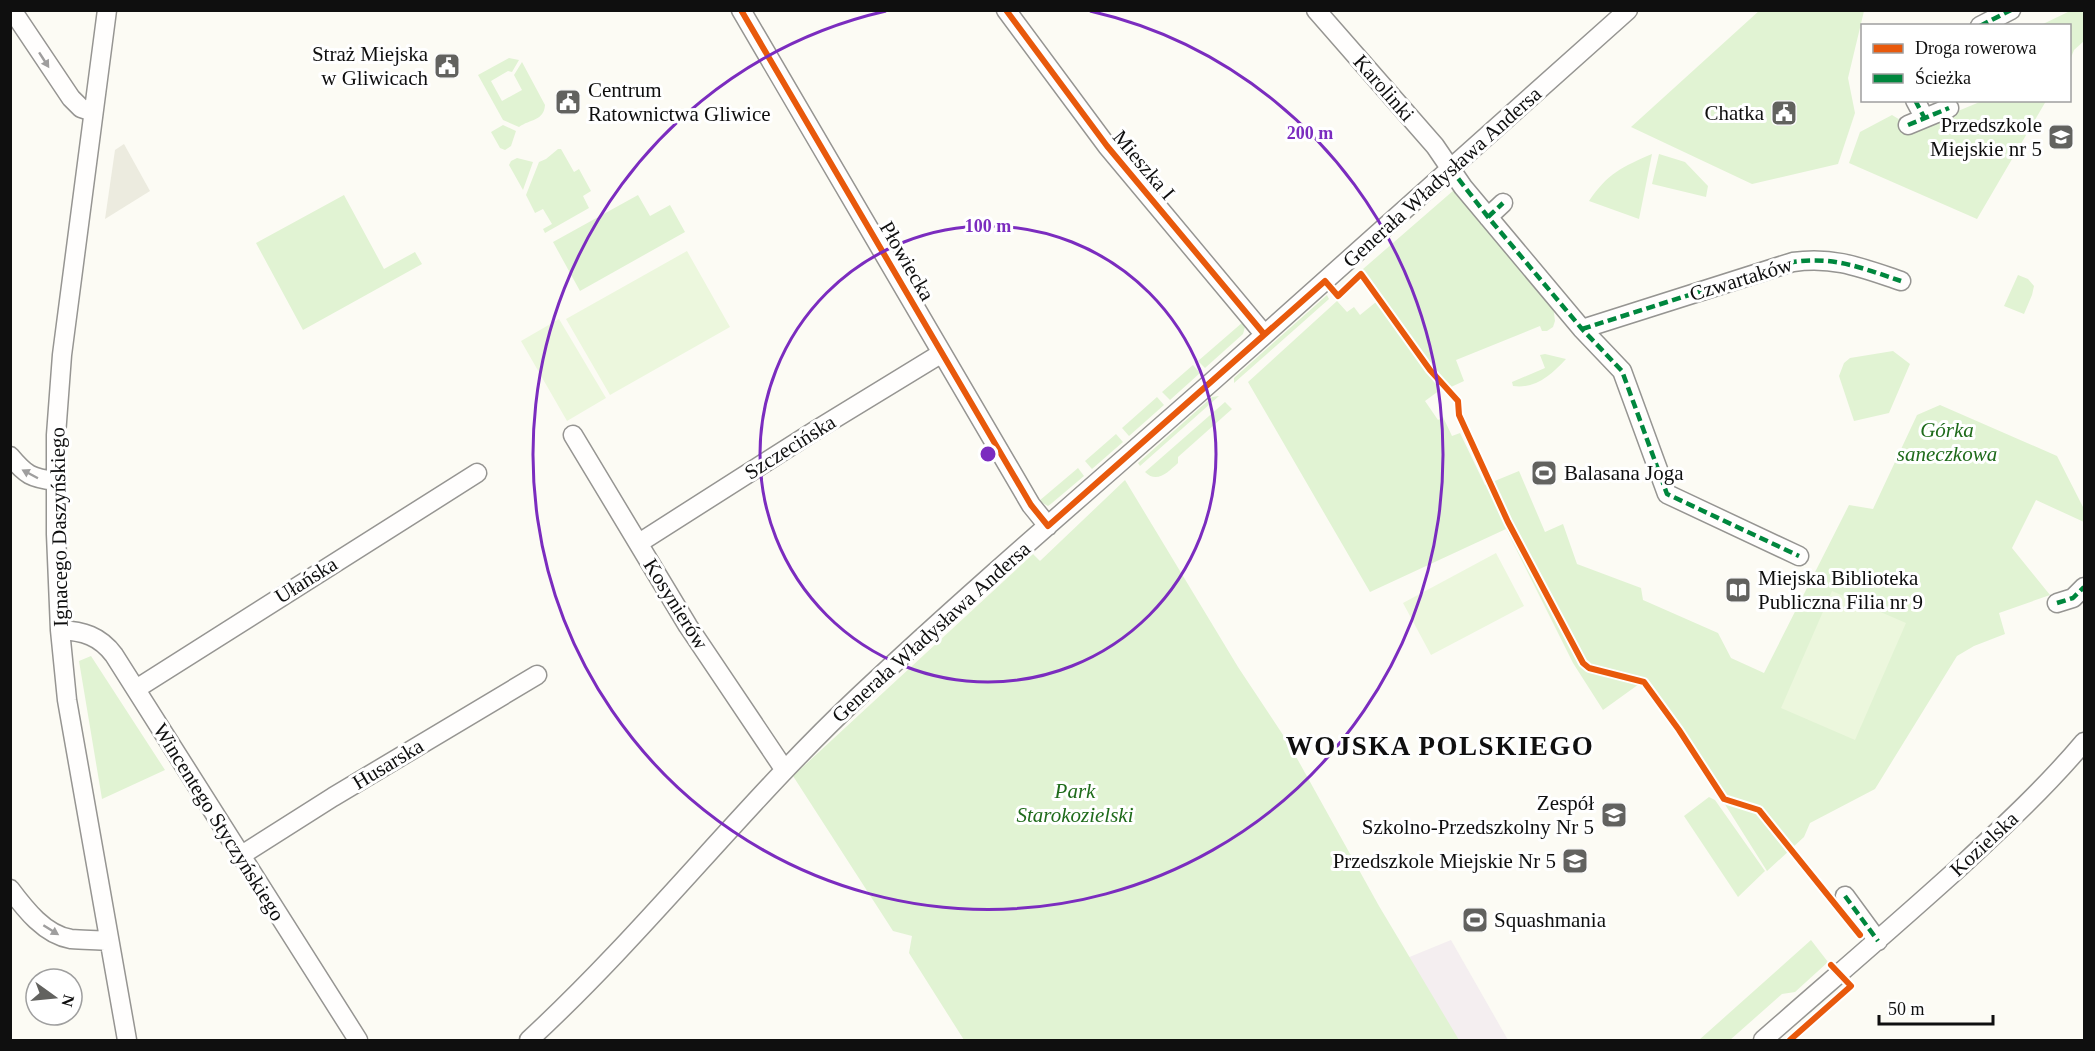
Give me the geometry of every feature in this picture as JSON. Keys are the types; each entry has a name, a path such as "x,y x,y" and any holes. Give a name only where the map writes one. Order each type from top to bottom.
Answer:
{"street":[{"path":"12,10 70,98 81,108 93,112"},
{"name":"Ignacego Daszyńskiego","path":"107,10 62,355 55,481 60,630 66,700 127,1041"},
{"name":"Płowiecka","path":"741,10 1031,505 1048,526"},
{"name":"Mieszka I","path":"1006,10 1107,146 1264,334"},
{"name":"Karolinki","path":"1316,10 1435,146 1450,168"},
{"name":"Generała Władysława Andersa","path":"529,1041 582,989 784,769 859,696 1628,10"},
{"path":"1984,24 2012,10"},
{"path":"1915,102 1916,121 1949,108"},
{"path":"1450,168 1488,217 1582,328 1622,371 1667,494 1798,556"},
{"path":"1488,217 1503,203"},
{"name":"Czwartaków","path":"1582,328 1793,262 1814,259 1830,260 1901,281"},
{"name":"Szczecińska","path":"639,543 942,353"},
{"name":"Kosynierów","path":"573,435 688,626 784,769"},
{"path":"10,456 29,476 55,481"},
{"name":"Ułańska","path":"136,689 477,473"},
{"path":"2057,603 2073,598 2085,587"},
{"name":"Wincentego Styczyńskiego","path":"60,630 82,633 102,641 114,655 358,1041"},
{"name":"Husarska","path":"240,856 333,797 537,675"},
{"name":"Kozielska","path":"1763,1041 1878,941 2006,824 2085,742"},
{"path":"10,889 24,908 57,934 71,939 109,941"},
{"path":"1845,896 1878,941"}],"shaded area":[{"path":"124,144 150,191 105,219 115,150"},
{"path":"1451,940 1508,1040 1456,1040 1407,958"}],"green space":[{"path":"1760,10 1864,11 1848,78 1855,113 1838,164 1752,184 1631,127"},
{"path":"2070,11 2084,11 2084,41 2074,50 2071,58 2071,24 2043,24"},
{"path":"509,58 519,60 512,72 508,71 491,81 502,101 522,90 514,75 522,62 545,105 539,117 519,127 503,120 478,75"},
{"path":"1980,102 2045,102 1977,219 1849,163 1860,132 1892,115 1915,129"},
{"path":"503,125 516,131 511,146 505,150 500,148 491,132"},
{"path":"561,149 574,172 579,169 591,191 583,196 589,208 545,233 543,229 552,224 543,209 535,213 526,195 539,162"},
{"path":"1652,154 1639,219 1589,201 1609,177"},
{"path":"1659,154 1685,162 1708,186 1706,197 1652,184"},
{"path":"517,158 533,162 523,190 509,165"},
{"path":"1454,190 1553,305 1555,321 1553,327 1547,331 1542,331 1540,326 1456,360 1464,381 1451,387 1436,373 1363,269"},
{"path":"344,195 384,269 415,252 422,264 303,330 256,243"},
{"path":"638,195 650,216 670,205 685,232 580,291 553,242"},
{"path":"687,251 730,327 610,395 566,319"},
{"path":"2018,275 2028,279 2034,286 2024,314 2004,306"},
{"path":"1327,295 1329,299 1234,383 1234,378"},
{"name":"Górka saneczkowa","path":"1337,301 1347,312 1354,307 1360,315 1376,302 1440,390 1425,401 1438,420 1443,417 1452,436 1460,433 1485,485 1519,471 1545,532 1563,524 1577,564 1641,588 1643,600 1718,633 1731,658 1764,673 1849,505 1873,509 1917,415 1940,405 2057,456 2084,509 2084,522 2036,500 2012,548 2050,595 1999,613 2005,634 1974,646 1957,656 1875,789 1810,823 1804,837 1767,871 1646,679 1603,710 1573,663 1506,529 1370,592 1248,382"},
{"path":"559,319 606,398 567,421 521,341"},
{"path":"1243,322 1245,327 1243,334 1205,368 1198,361"},
{"path":"1893,351 1910,364 1889,413 1854,421 1839,376 1844,363 1850,358"},
{"path":"1540,355 1566,359 1542,380 1529,385 1513,386 1512,382 1545,368"},
{"path":"1193,365 1200,373 1170,400 1162,392"},
{"path":"1219,396 1140,466 1138,463 1212,397"},
{"path":"1157,397 1164,405 1129,436 1122,428"},
{"path":"1225,402 1232,409 1178,457 1178,463 1170,470 1158,477 1145,472"},
{"path":"1116,434 1123,442 1092,469 1085,461"},
{"path":"1078,468 1084,476 1048,506 1039,501"},
{"name":"Park Starokozielski","path":"1125,480 1238,667 1289,744 1379,906 1459,1040 964,1040 909,953 912,936 893,931 793,776 1033,554 1040,561"},
{"path":"1496,553 1524,606 1431,655 1403,603"},
{"path":"1832,591 1906,623 1855,740 1781,708"},
{"path":"91,656 165,770 102,799 79,661"},
{"path":"1709,797 1715,800 1765,871 1738,897 1684,816"},
{"path":"1811,940 1828,962 1795,992 1782,994 1730,1040 1699,1040"}],"marked path":[{"path":"1984,24 2011,10"},
{"path":"1916,102 1924,117"},
{"path":"1908,125 1949,108"},
{"path":"1450,168 1582,329 1622,371 1667,494 1799,556"},
{"path":"1488,217 1503,203"},
{"path":"1582,329 1793,262 1835,262 1901,281"},
{"path":"2057,603 2073,598 2084,587"},
{"path":"1845,896 1878,941"}],"cycle path":[{"path":"741,10 1031,505 1048,526 1325,281 1338,296 1361,274 1430,370 1458,401 1459,415 1508,522 1583,663 1589,668 1644,682 1724,799 1759,810 1860,935"},
{"path":"1006,10 1107,146 1264,334"},
{"path":"1790,1040 1851,986 1831,965"}],"place":[{"name":"Straż Miejska w Gliwicach","path":"447,66"},
{"name":"Centrum Ratownictwa Gliwice","path":"568,102"},
{"name":"Chatka","path":"1784,113"},
{"name":"Przedszkole Miejskie nr 5","path":"2061,137"},
{"name":"Balasana Joga","path":"1544,473"},
{"name":"Miejska Biblioteka Publiczna Filia nr 9","path":"1738,590"},
{"name":"Zespół Szkolno-Przedszkolny Nr 5","path":"1614,815"},
{"name":"Przedszkole Miejskie Nr 5","path":"1575,861"},
{"name":"Squashmania","path":"1475,920"}],"district":[{"name":"WOJSKA POLSKIEGO","path":"1440,746"}]}
